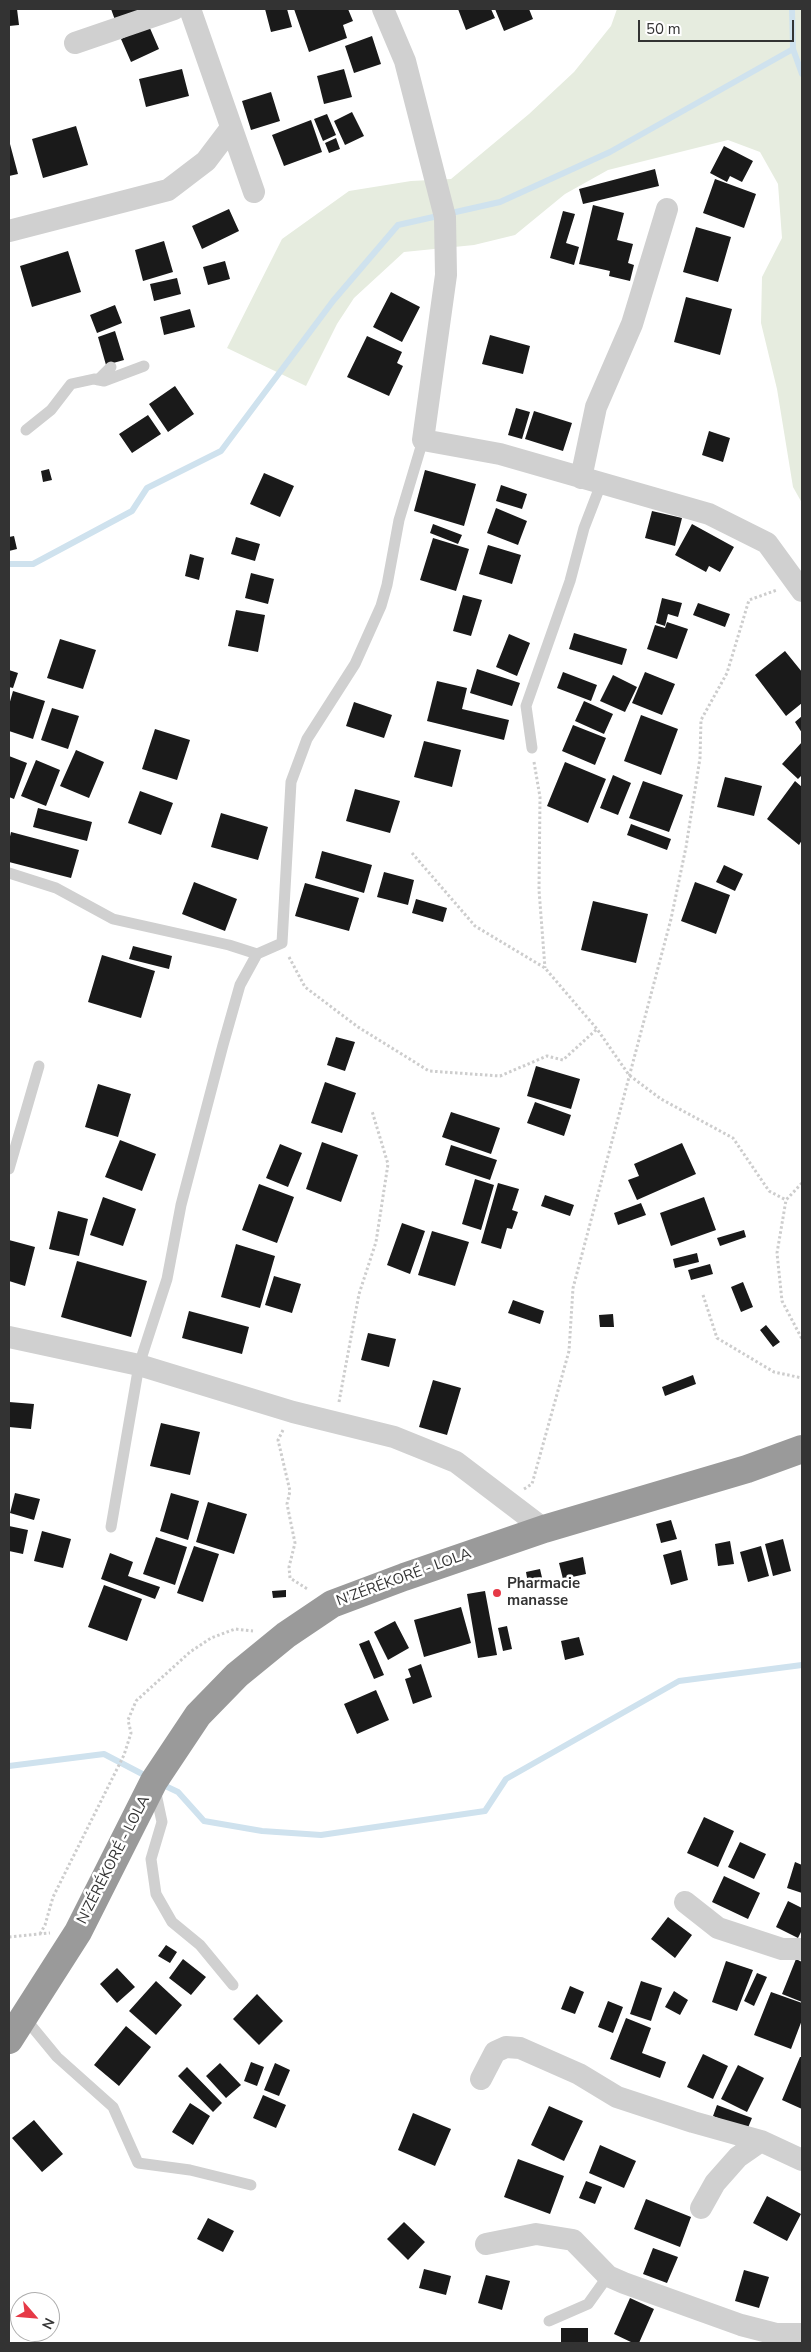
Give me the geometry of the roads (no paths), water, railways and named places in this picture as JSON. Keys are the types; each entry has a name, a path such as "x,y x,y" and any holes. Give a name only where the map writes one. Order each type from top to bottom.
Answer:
{"highway":[{"name":"N'ZÉRÉKORÉ - LOLA","path":"9,2040 78,1932 154,1781 198,1715 237,1674 286,1635 332,1604 404,1577 544,1529 747,1469 802,1449"}],"street":[{"path":"75,43 174,9"},
{"path":"190,9 254,192"},
{"path":"384,9 405,61 445,217 446,275 423,440 500,454 709,514 766,543 799,587"},
{"path":"9,231 168,190 206,161 231,128"},
{"path":"591,481 596,407 632,324 668,209"},
{"path":"9,1337 139,1365 293,1412 394,1437 441,1454 476,1475 544,1529"},
{"path":"685,1902 718,1928 782,1949 802,1949"},
{"path":"480,2079 495,2052 506,2047 520,2048 579,2074 616,2098 760,2141 802,2160"},
{"path":"701,2208 715,2183 732,2164 760,2141"},
{"path":"486,2244 536,2234 573,2240 608,2276 695,2310 740,2325 776,2334 802,2334"}],"lane":[{"path":"26,430 51,410 71,384 98,380 104,381 144,366"},
{"path":"98,380 111,368"},
{"path":"111,1527 139,1365 166,1279 181,1205 240,985 257,954 282,944 291,782 307,739 355,664 381,606 387,585 399,520 423,440"},
{"path":"532,748 526,706 570,581 584,528 591,481"},
{"path":"9,873 56,888 113,919 229,945 257,954"},
{"path":"9,1169 39,1066"},
{"path":"154,1781 162,1822 151,1859 156,1894 172,1922 200,1944 233,1985"},
{"path":"24,2017 57,2057 113,2107 138,2163 190,2170 251,2185"},
{"path":"548,2321 588,2304 608,2276"}],"waterway":[{"path":"792,9 793,49 802,74"},
{"path":"9,564 33,564 132,511 147,488 221,451 333,301 398,225 500,202 610,152 793,49"},
{"path":"159,1783 178,1792 204,1821 262,1831 321,1835 485,1811 506,1779 679,1681 802,1665"},
{"path":"9,1766 104,1754 148,1777"}],"place":[{"name":"Pharmacie manasse","path":"497,1593"}]}
